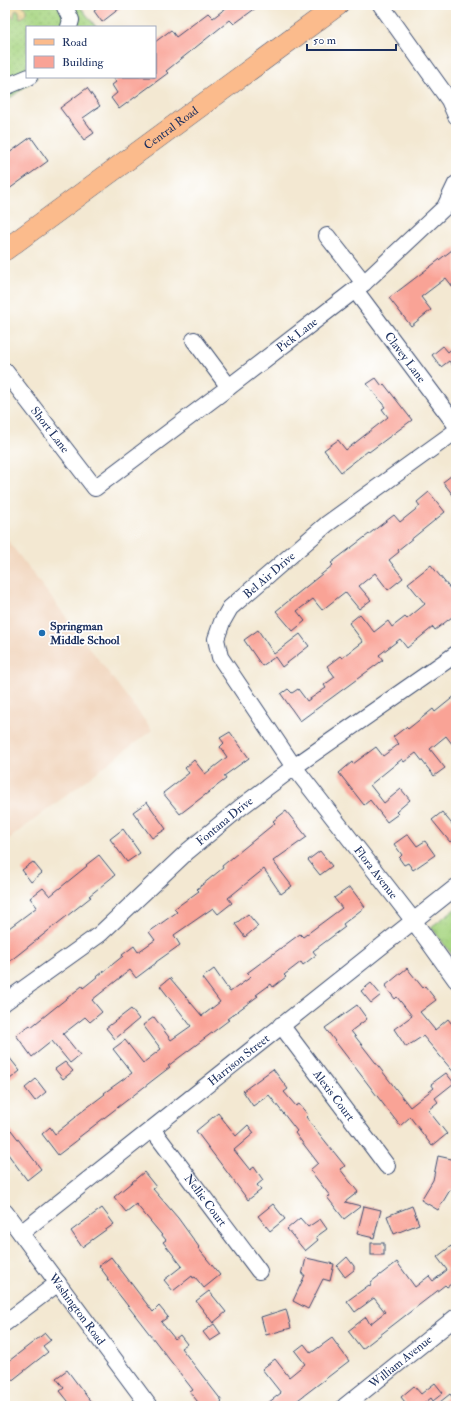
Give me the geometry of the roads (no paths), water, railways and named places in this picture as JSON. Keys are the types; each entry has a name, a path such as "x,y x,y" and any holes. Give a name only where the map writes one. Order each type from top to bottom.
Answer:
{"main road":[{"name":"Central Road","path":"5,250 338,5"}],"street":[{"path":"64,5 71,20 69,26"},
{"path":"381,5 449,100 456,116"},
{"path":"5,87 27,78"},
{"name":"Pick Lane","path":"95,488 360,286 445,208 456,184"},
{"path":"327,236 360,286"},
{"name":"Clavey Lane","path":"360,286 456,425"},
{"path":"194,340 229,387"},
{"name":"Short Lane","path":"5,371 95,488"},
{"name":"Bel Air Drive","path":"294,767 220,657 216,638 222,622 230,608 327,524 456,431"},
{"name":"Fontana Drive","path":"5,1002 100,934 188,851 241,807 294,767 456,654"},
{"name":"Flora Avenue","path":"294,767 413,920 456,980"},
{"name":"Harrison Street","path":"21,1233 456,886"},
{"name":"Alexis Court","path":"281,1025 387,1166"},
{"name":"Nellie Court","path":"152,1129 259,1271"},
{"name":"Washington Road","path":"5,1212 149,1406"},
{"path":"5,1323 58,1283"},
{"name":"William Avenue","path":"355,1403 456,1317"}],"place":[{"name":"Springman Middle School","path":"42,633"}]}
